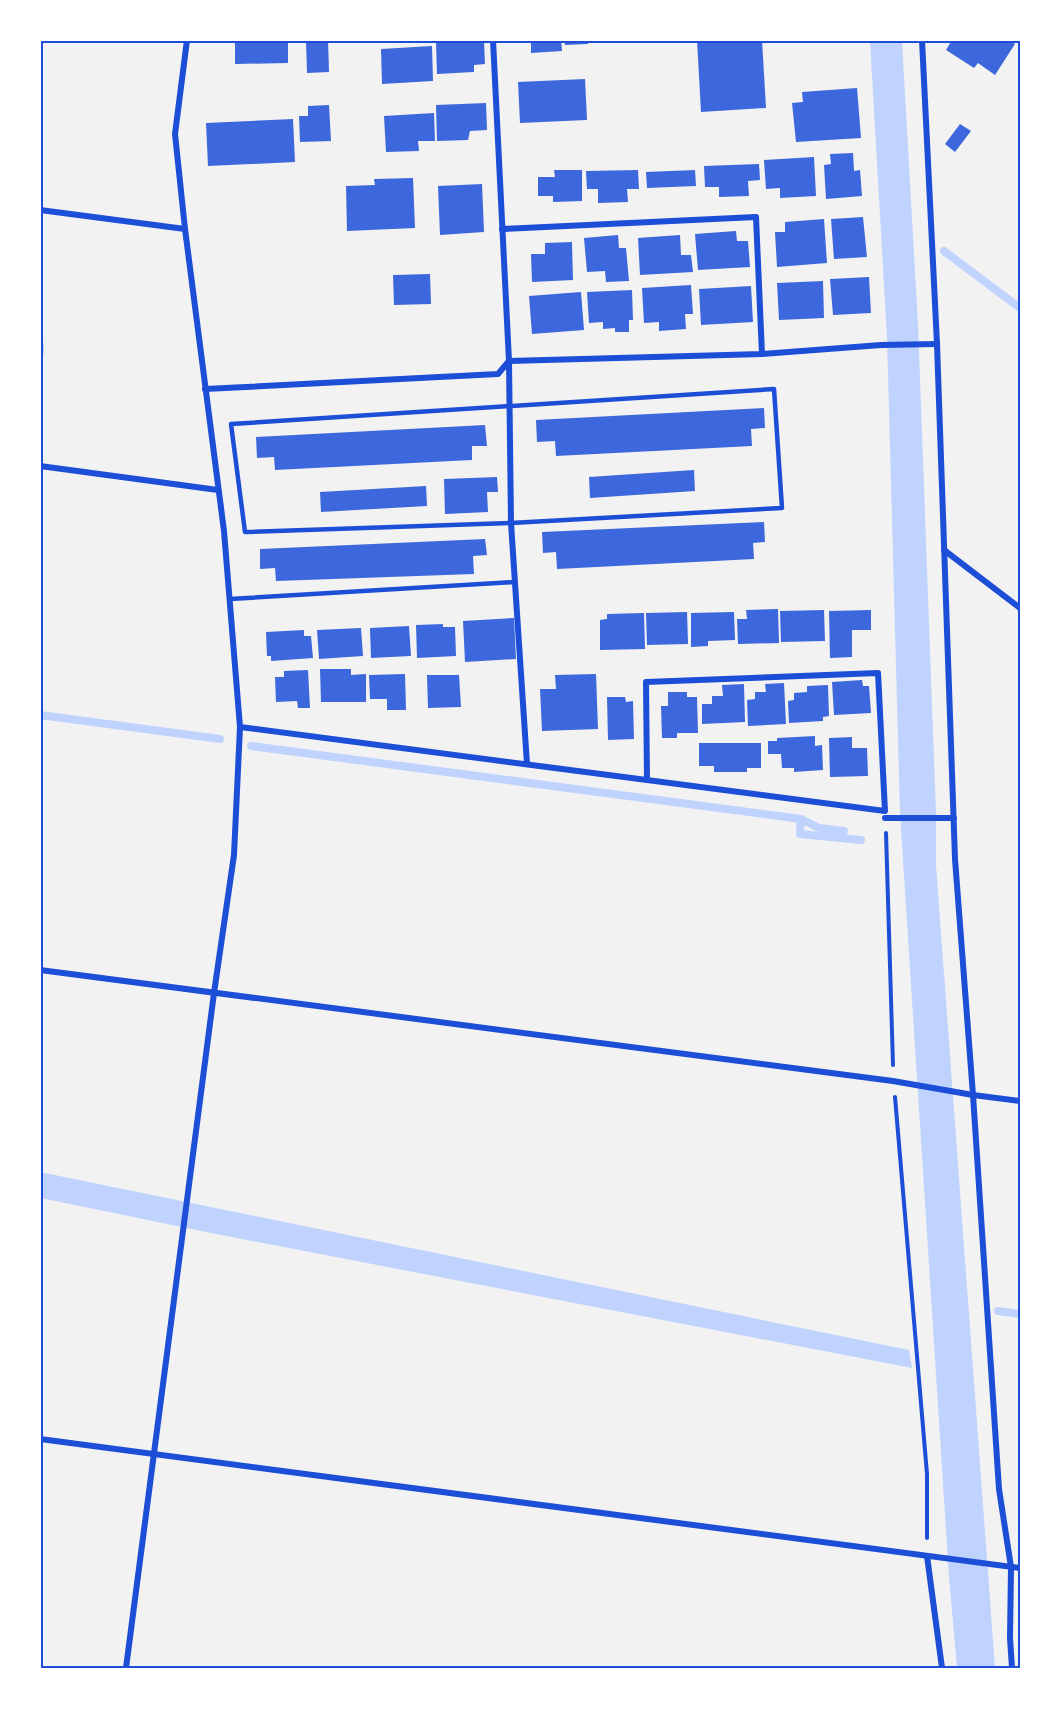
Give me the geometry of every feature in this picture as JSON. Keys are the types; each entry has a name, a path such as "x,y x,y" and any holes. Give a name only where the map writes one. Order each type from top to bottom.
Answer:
{"street":[{"path":"126,1668 234,855 240,727 224,531 185,230 175,134 187,40"},
{"path":"493,40 508,361 511,524 527,764"},
{"path":"922,40 937,344 955,859 999,1489 1011,1567 1012,1668"},
{"path":"40,210 185,230"},
{"path":"502,229 756,216 762,354"},
{"path":"508,361 762,354 881,345 937,344"},
{"path":"205,389 498,374 508,361"},
{"path":"40,466 218,489"},
{"path":"944,550 1020,608"},
{"path":"240,727 885,811 878,673 646,682 647,780"},
{"path":"885,818 954,818"},
{"path":"40,970 896,1081 1020,1101"},
{"path":"40,1439 1020,1568"},
{"path":"931,1557 942,1668"}],"lane":[{"path":"774,389 782,508 511,524 246,532 231,424 774,389"},
{"path":"230,599 515,582"}],"path":[{"path":"885,818 896,1081 927,1474 931,1557"}],"water":[{"path":"870,41 902,41 918,324 936,865 995,1668 957,1668 949,1577 900,813 887,337"},
{"path":"40,1172 909,1350 912,1368 41,1198"}],"building":[{"path":"235,40 288,40 288,63 235,64"},
{"path":"306,40 328,40 329,72 307,73"},
{"path":"531,40 561,40 562,51 531,53"},
{"path":"565,40 588,40 588,44 565,45"},
{"path":"697,40 762,40 766,108 701,112"},
{"path":"952,40 1009,40 1015,44 995,75 978,63 974,68 946,50"},
{"path":"484,41 485,64 474,65 474,72 437,74 436,42"},
{"path":"432,46 433,81 382,84 381,49"},
{"path":"585,79 587,120 520,123 518,82"},
{"path":"857,88 861,138 796,142 792,103 803,102 802,92"},
{"path":"486,103 487,130 470,131 468,140 437,141 436,105"},
{"path":"329,105 331,141 300,142 299,116 308,116 308,106"},
{"path":"434,113 435,141 418,141 419,151 386,152 384,116"},
{"path":"293,119 295,162 208,166 206,123"},
{"path":"960,124 971,131 955,152 945,144"},
{"path":"853,153 854,171 860,170 862,196 826,199 824,165 831,164 830,154"},
{"path":"814,157 816,196 780,198 780,188 766,189 764,160"},
{"path":"759,164 760,180 748,181 749,196 719,197 719,187 705,187 704,166"},
{"path":"554,170 582,170 582,201 553,202 553,196 538,196 538,177 555,177"},
{"path":"638,170 639,189 627,189 628,202 598,203 598,189 587,189 586,171"},
{"path":"695,170 696,186 647,188 646,172"},
{"path":"413,178 415,228 347,231 346,186 375,185 374,179"},
{"path":"482,184 484,232 440,235 438,186"},
{"path":"863,217 867,257 834,259 831,219"},
{"path":"824,219 827,263 777,267 775,232 785,232 785,222"},
{"path":"736,231 737,241 748,241 750,267 698,270 695,234"},
{"path":"618,235 619,248 626,248 629,281 606,282 605,271 587,272 584,238"},
{"path":"680,235 681,255 691,255 693,272 640,275 638,238"},
{"path":"572,242 573,280 532,282 531,254 545,254 545,243"},
{"path":"430,274 431,304 394,305 393,275"},
{"path":"869,277 871,313 833,315 830,279"},
{"path":"823,281 824,318 779,320 777,283"},
{"path":"691,285 693,314 685,314 686,329 659,331 659,322 644,323 642,288"},
{"path":"751,286 753,322 701,325 699,289"},
{"path":"632,290 633,320 629,320 629,332 615,332 615,328 603,329 603,322 589,323 587,292"},
{"path":"581,292 584,330 532,334 529,296"},
{"path":"764,408 765,428 751,429 752,446 556,456 555,441 537,442 536,420"},
{"path":"485,425 487,446 472,446 472,460 275,470 274,457 257,458 256,437"},
{"path":"694,470 695,491 590,498 589,477"},
{"path":"497,477 498,492 487,492 488,512 445,514 444,479"},
{"path":"426,486 427,506 321,512 320,492"},
{"path":"764,522 765,542 753,543 754,559 557,569 556,552 543,553 542,532"},
{"path":"485,539 487,555 473,556 474,574 276,581 275,568 260,569 260,549"},
{"path":"778,609 779,643 738,644 737,619 747,619 746,610"},
{"path":"824,610 825,641 781,642 780,611"},
{"path":"871,610 871,630 852,630 852,657 830,658 829,611"},
{"path":"687,612 688,644 647,645 646,613"},
{"path":"734,612 735,640 708,641 708,646 691,647 691,613"},
{"path":"644,613 645,649 600,650 600,620 607,619 607,614"},
{"path":"514,618 516,659 465,662 463,621"},
{"path":"443,624 443,627 455,627 456,656 417,658 416,625"},
{"path":"409,626 411,656 371,658 370,628"},
{"path":"361,628 363,656 319,659 317,630"},
{"path":"304,630 304,636 311,636 313,658 271,661 271,656 267,656 266,632"},
{"path":"320,669 351,669 351,675 366,674 366,702 321,702"},
{"path":"308,670 310,708 298,708 297,701 276,702 275,677 284,677 284,671"},
{"path":"405,674 406,710 387,710 387,699 370,699 369,675"},
{"path":"596,674 598,729 542,731 540,689 556,689 555,675"},
{"path":"427,675 459,675 461,707 428,708"},
{"path":"862,680 863,686 869,686 871,713 834,715 832,682"},
{"path":"784,683 786,724 748,726 747,700 755,699 755,692 766,692 765,684"},
{"path":"744,684 745,722 702,724 702,704 712,704 712,696 723,696 722,685"},
{"path":"828,685 829,716 823,717 823,721 789,723 788,701 794,700 794,693 807,692 807,686"},
{"path":"668,692 687,692 687,697 697,697 698,733 677,733 677,738 662,738 661,706 668,706"},
{"path":"607,697 625,697 626,702 633,701 634,739 608,740"},
{"path":"815,736 815,746 822,745 823,770 794,772 794,768 782,768 781,754 768,754 768,741 777,741 777,738"},
{"path":"852,737 852,748 867,748 868,776 830,777 829,738"},
{"path":"699,743 761,743 761,768 747,768 747,772 714,772 714,766 699,766"}],"waterway":[{"path":"944,251 1020,308"},
{"path":"40,345 40,352"},
{"path":"40,715 220,739"},
{"path":"251,746 801,819 800,834 861,840"},
{"path":"801,819 819,828 844,831"},
{"path":"998,1311 1020,1314"}]}
